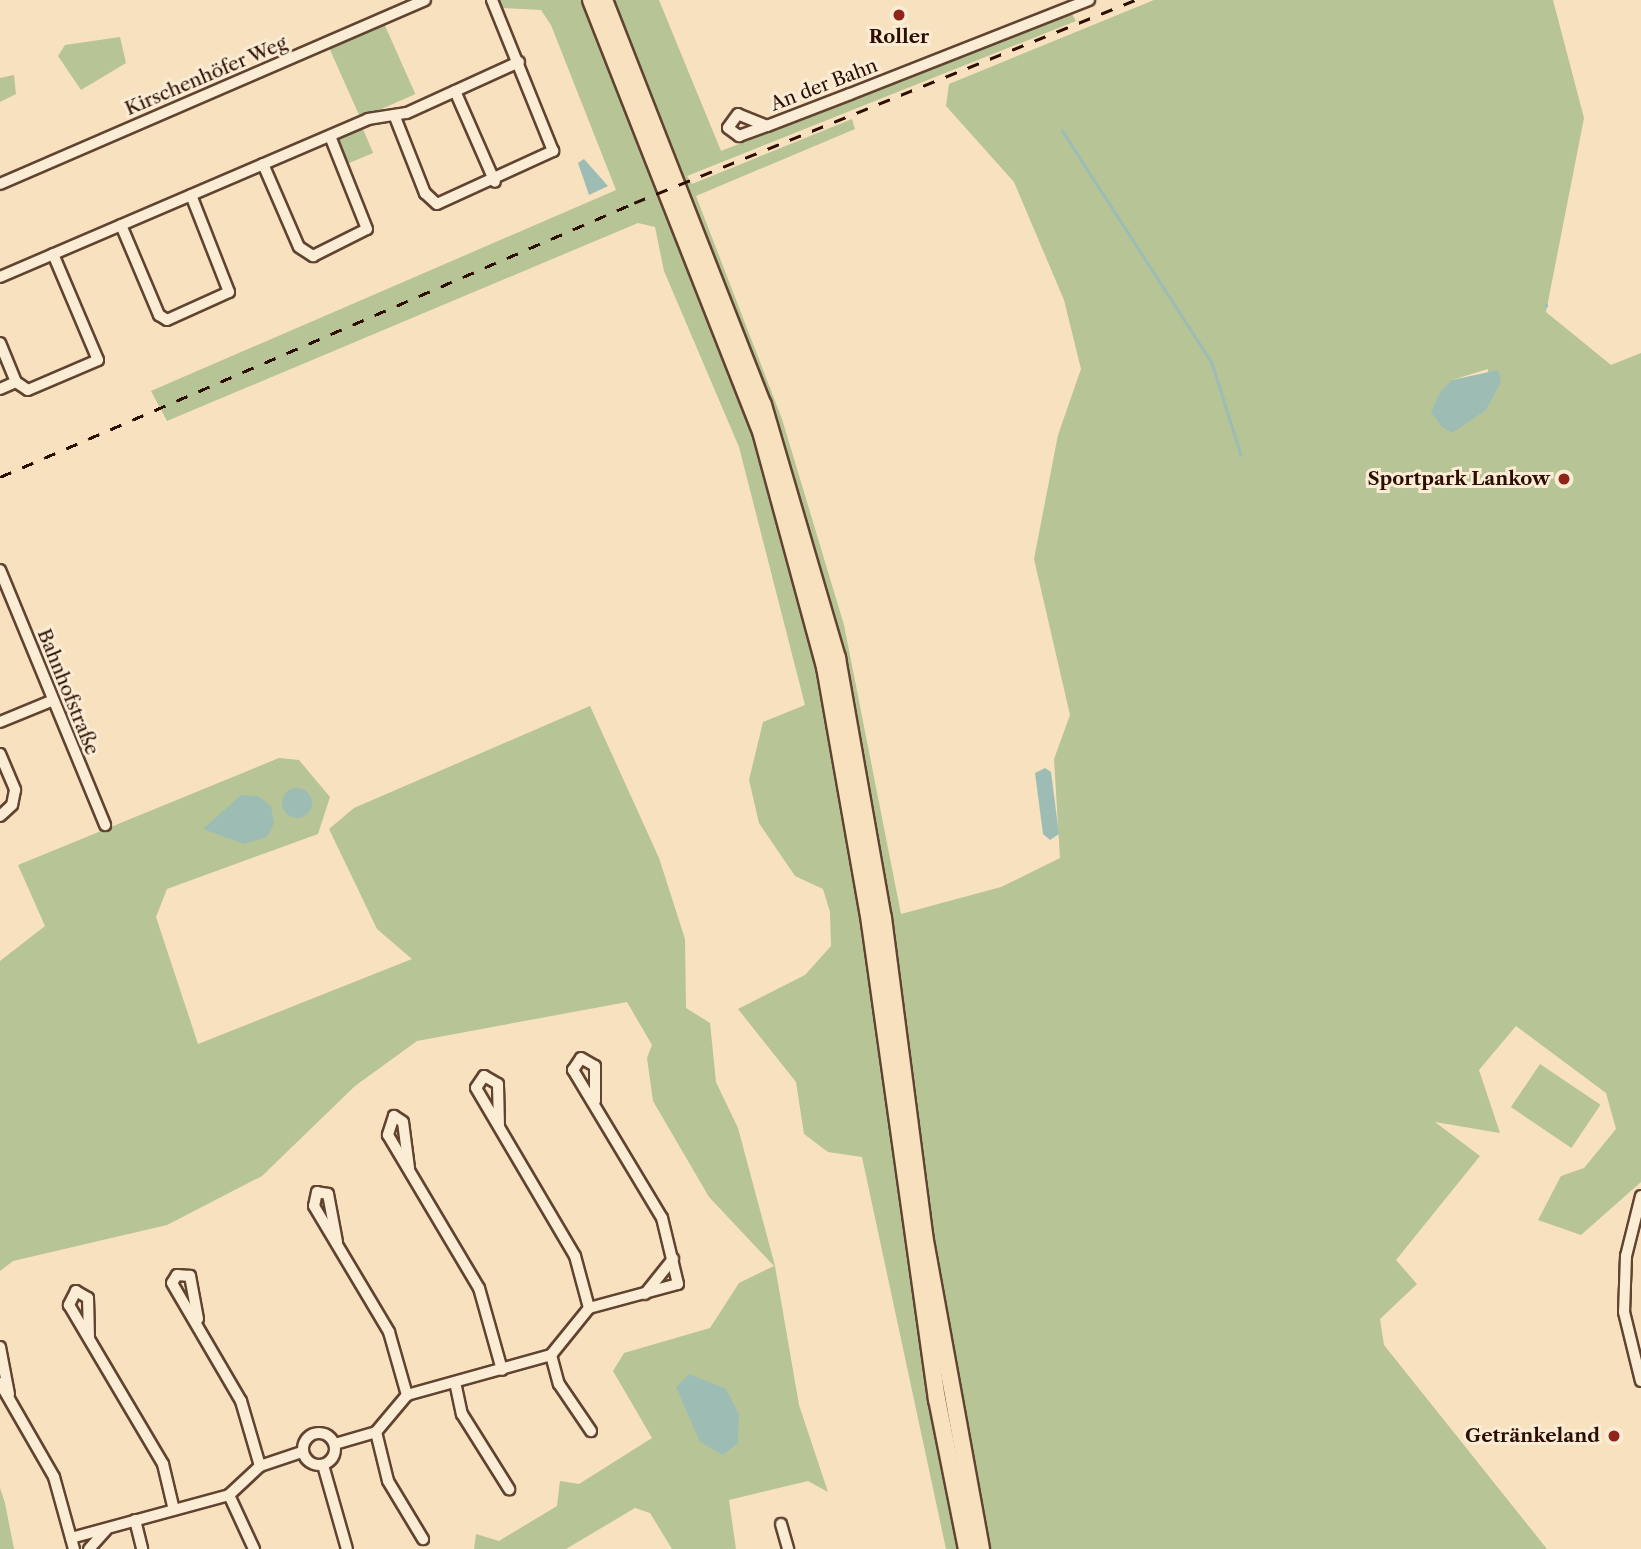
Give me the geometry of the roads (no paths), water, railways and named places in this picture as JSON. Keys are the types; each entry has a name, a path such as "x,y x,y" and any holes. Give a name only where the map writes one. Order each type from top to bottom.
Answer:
{"highway":[{"path":"591,0 762,435 825,667 878,927 911,1237 967,1549"},
{"path":"604,0 712,268 800,515 836,658 924,1235 981,1549"}],"street":[{"name":"Kirschenhöfer Weg","path":"0,184 425,0"},
{"path":"394,117 433,202 495,181 554,151 492,0"},
{"name":"An der Bahn","path":"767,126 1089,0"},
{"path":"0,277 356,124 394,117 519,62"},
{"path":"455,91 495,181"},
{"path":"263,163 299,247 313,256 367,229 330,136"},
{"path":"121,225 167,320 229,292 191,195"},
{"path":"0,389 16,382 35,389 98,360 53,254"},
{"path":"0,343 16,382"},
{"name":"Bahnhofstraße","path":"0,570 51,701 105,825"},
{"path":"0,722 51,701"},
{"path":"0,754 15,790 12,805 0,816"},
{"path":"347,1549 323,1465 335,1444 376,1432 407,1395 551,1355 589,1308 678,1284 662,1218 595,1101"},
{"path":"499,1126 575,1256 589,1308"},
{"path":"409,1168 479,1287 502,1370"},
{"path":"1641,1196 1626,1256 1624,1312 1641,1381"},
{"path":"337,1242 389,1332 407,1395"},
{"path":"645,1294 673,1259"},
{"path":"198,1319 241,1401 260,1466"},
{"path":"89,1338 163,1464 174,1510"},
{"path":"0,1347 9,1395"},
{"path":"551,1355 559,1384 591,1432"},
{"path":"0,1382 54,1477 74,1549"},
{"path":"455,1382 462,1414 509,1489"},
{"path":"71,1538 229,1495 260,1466 302,1452 313,1430 335,1444"},
{"path":"376,1432 388,1481 423,1539"},
{"path":"302,1452 310,1463 323,1465"},
{"path":"229,1495 254,1549"},
{"path":"135,1520 142,1549"},
{"path":"781,1524 788,1549"},
{"path":"89,1549 106,1530"}],"water":[{"path":"584,159 608,186 589,195 578,163"},
{"path":"1498,370 1501,382 1486,410 1452,433 1442,427 1431,412 1440,392 1452,380"},
{"path":"1045,768 1051,772 1059,834 1050,840 1043,834 1035,773"},
{"path":"297,788 303,789 311,797 311,809 303,817 297,818 291,817 283,809 282,803 283,797 291,789"},
{"path":"241,795 258,796 271,806 274,823 267,837 244,844 203,829"},
{"path":"689,1374 726,1389 739,1414 738,1443 723,1455 700,1442 676,1387"}],"waterway":[{"path":"1062,130 1212,363 1241,455"}],"railway":[{"path":"0,477 634,203 1135,0"}],"place":[{"name":"Roller","path":"899,15"},
{"name":"Sportpark Lankow","path":"1564,479"},
{"name":"Getränkeland","path":"1614,1436"}]}
